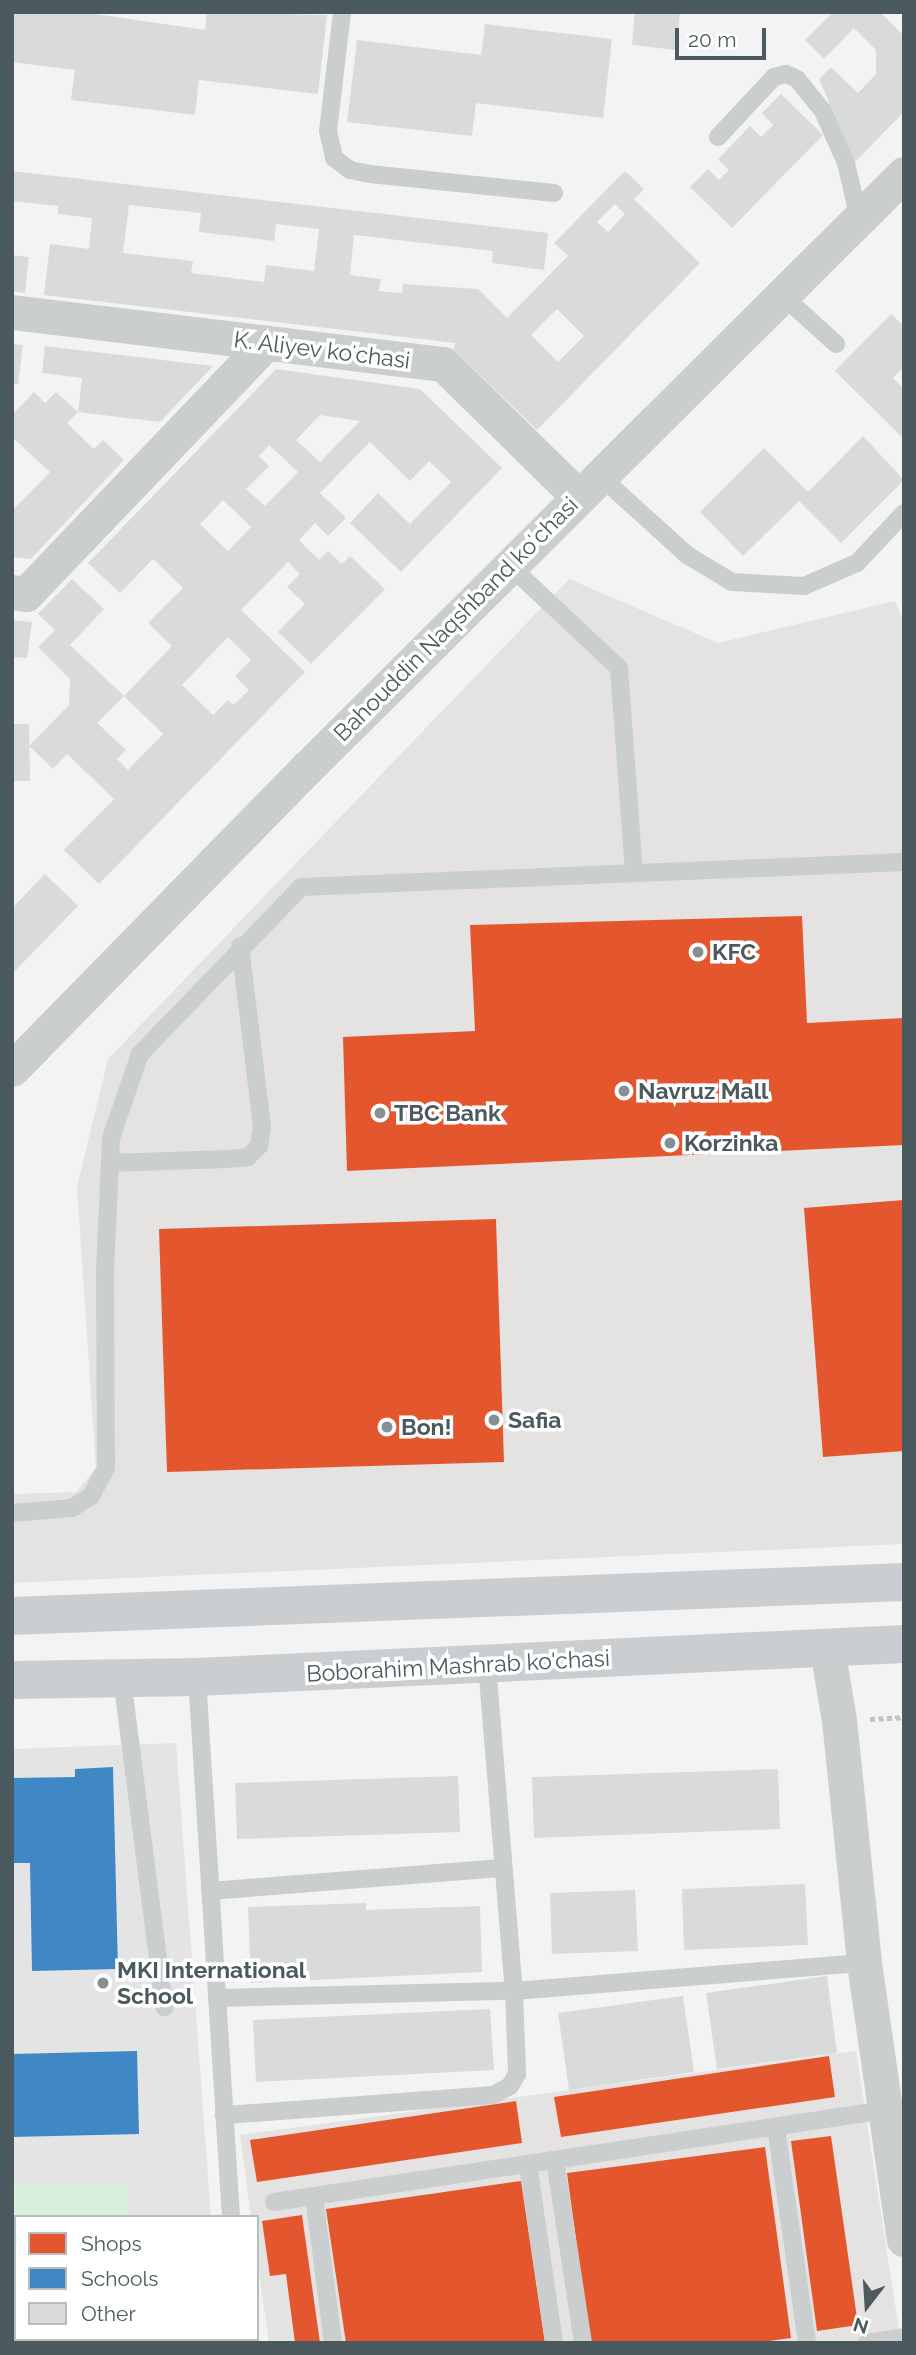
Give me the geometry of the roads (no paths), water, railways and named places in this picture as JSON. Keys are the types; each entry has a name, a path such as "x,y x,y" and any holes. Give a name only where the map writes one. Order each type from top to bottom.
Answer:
{"main road":[{"path":"12,1616 904,1582"},
{"name":"Boborahim Mashrab ko'chasi","path":"12,1680 197,1677 904,1644"}],"street":[{"name":"Bahouddin Naqshband koʻchasi","path":"12,1069 510,566 904,174"},
{"name":"K. Aliyev koʻchasi","path":"12,312 443,364 589,487"},
{"path":"12,592 26,594 266,343"},
{"path":"827,1649 839,1720 864,1964 904,2239"}],"lane":[{"path":"342,12 328,131 334,158 350,170 370,174 554,193"},
{"path":"718,137 774,77 797,79 823,111 846,163 859,219"},
{"path":"782,295 836,344"},
{"path":"589,487 687,555 732,582 804,586 857,563 904,513"},
{"path":"510,566 619,668 634,873"},
{"path":"12,1513 72,1508 91,1496 106,1468 105,1271 111,1138 140,1054 240,946 301,887 904,862"},
{"path":"110,1163 248,1157 259,1146 262,1127 240,946"},
{"path":"224,2115 493,2095 510,2086 517,2074 514,1991 501,1868 487,1665"},
{"path":"197,1677 231,2215"},
{"path":"122,1678 164,2007"},
{"path":"211,1891 501,1868"},
{"path":"217,1998 514,1991 864,1964"},
{"path":"274,2202 885,2110"},
{"path":"776,2127 807,2343"},
{"path":"555,2160 583,2343"},
{"path":"528,2164 554,2343"},
{"path":"314,2196 333,2343"},
{"path":"867,2343 904,2337"}],"place":[{"name":"KFC","path":"698,952"},
{"name":"Navruz Mall","path":"624,1091"},
{"name":"TBC Bank","path":"380,1113"},
{"name":"Korzinka","path":"670,1143"},
{"name":"Safia","path":"494,1420"},
{"name":"Bon!","path":"387,1427"},
{"name":"MKI International School","path":"103,1983"}]}
